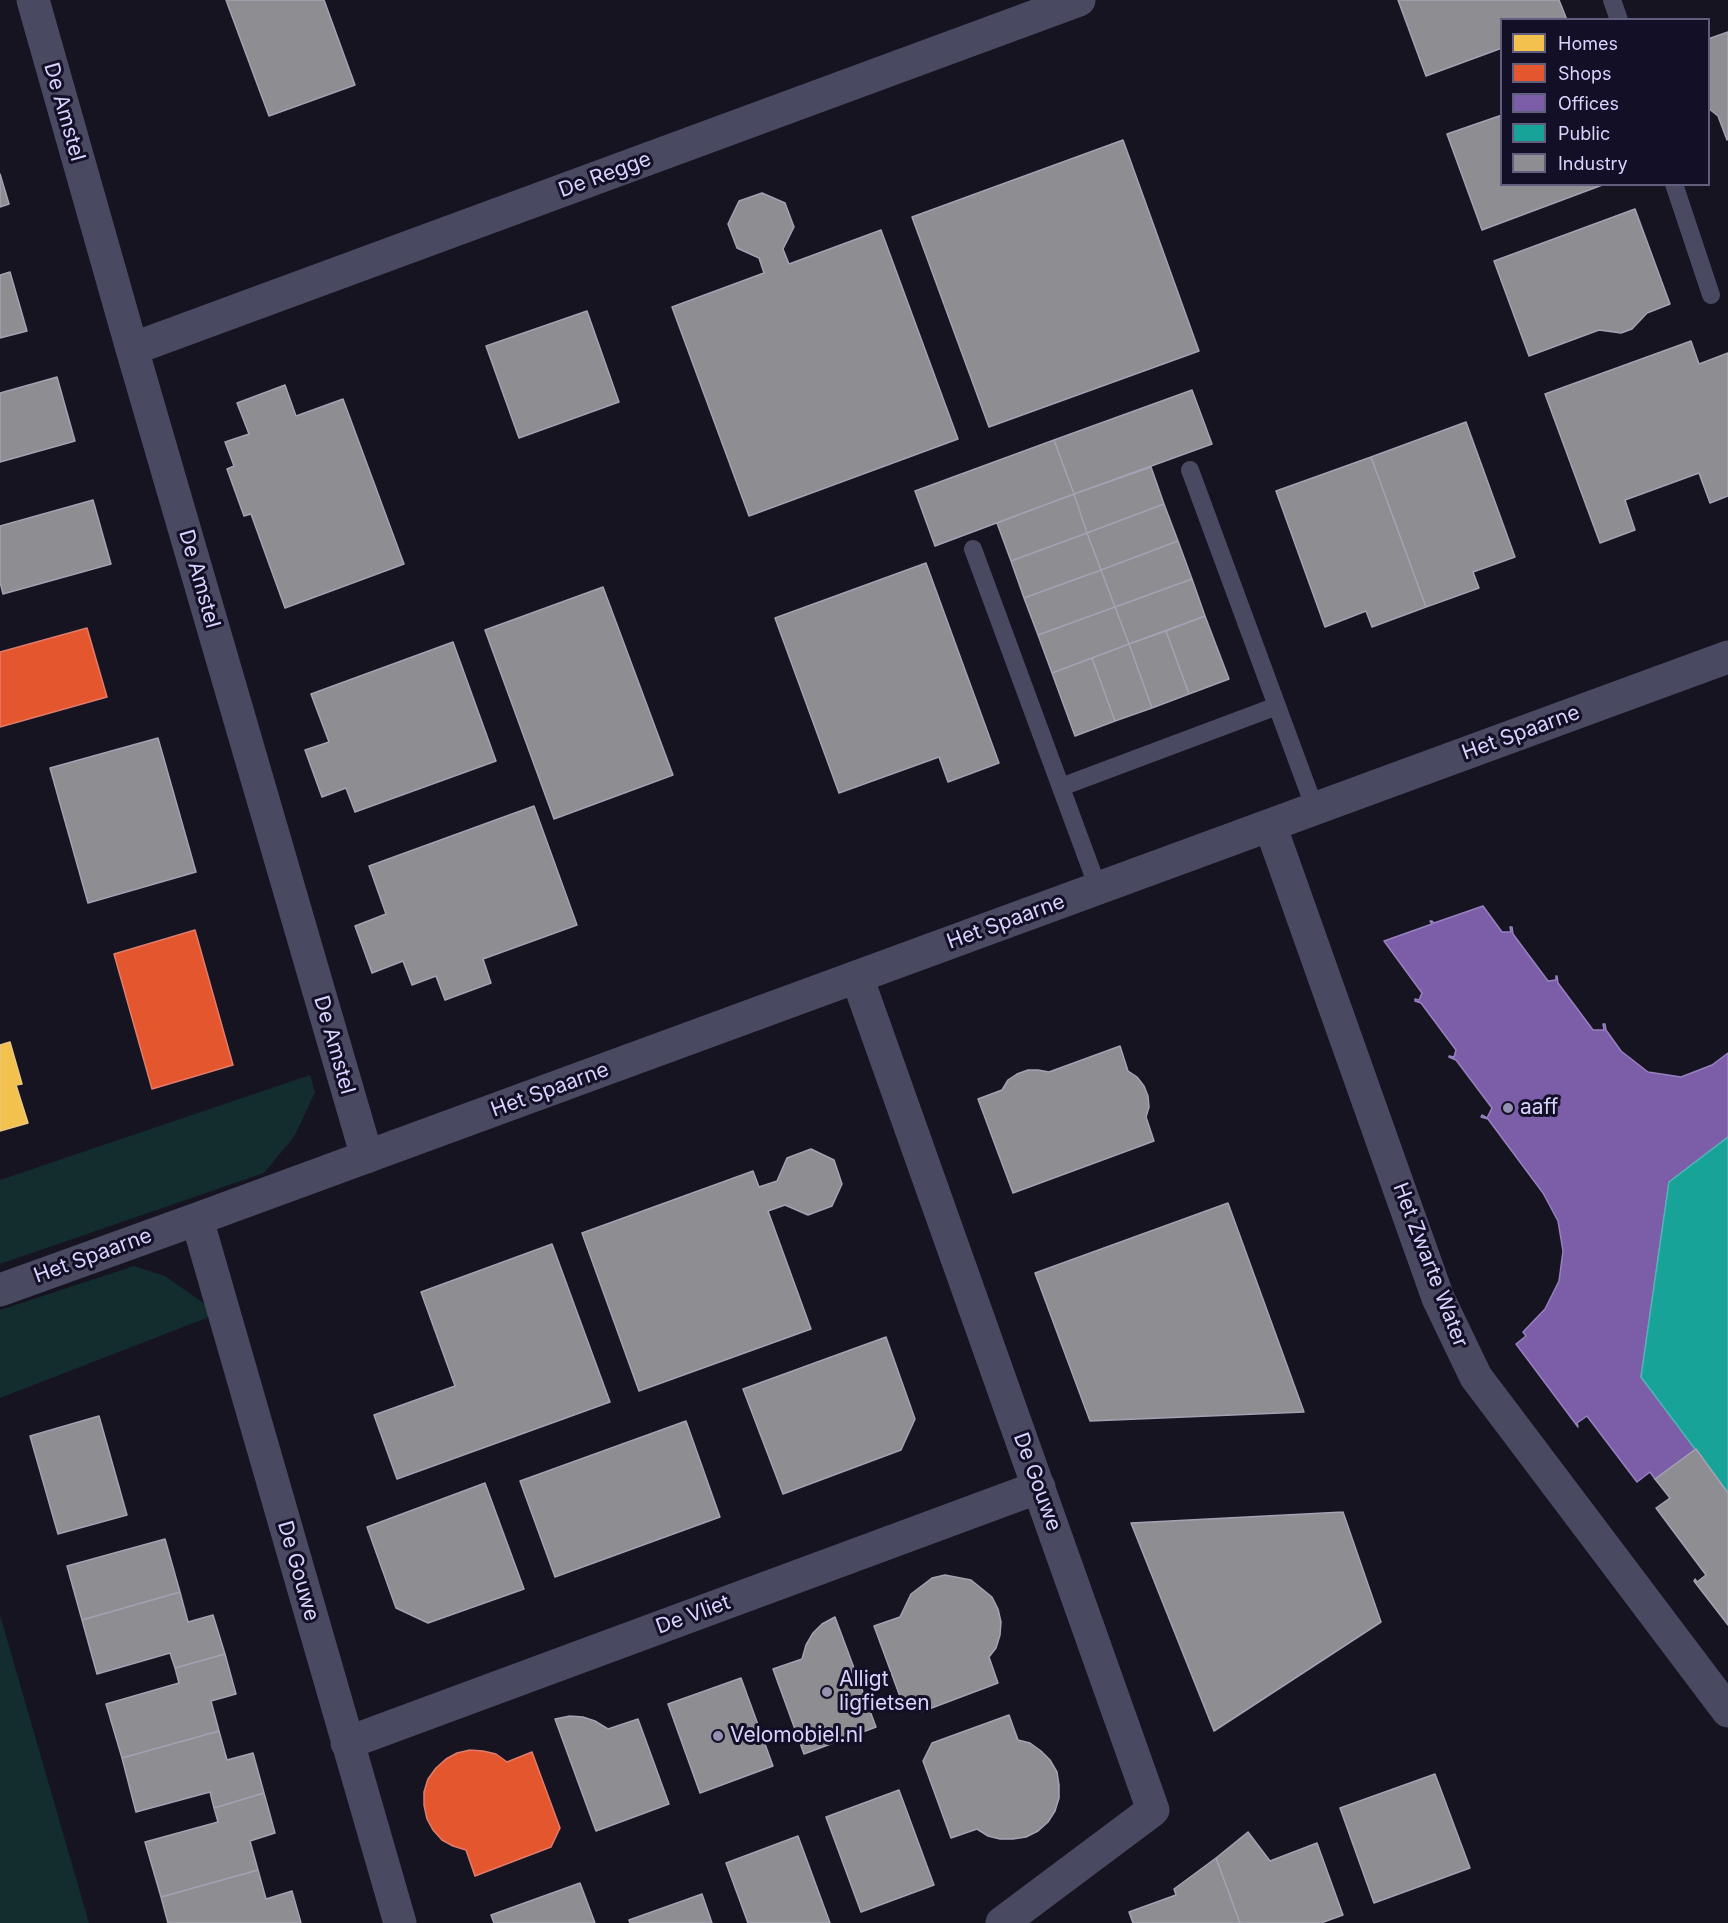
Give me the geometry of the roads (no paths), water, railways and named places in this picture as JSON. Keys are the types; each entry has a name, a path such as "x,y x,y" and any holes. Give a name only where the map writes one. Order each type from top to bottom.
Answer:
{"street":[{"name":"De Amstel","path":"33,0 367,1157"},
{"name":"De Regge","path":"132,349 1079,0"},
{"name":"Het Spaarne","path":"0,1290 1728,657"},
{"name":"Het Zwarte Water","path":"1270,825 1438,1298 1476,1377 1728,1710"},
{"name":"De Gouwe","path":"857,976 1154,1810 1002,1923"},
{"name":"De Gouwe","path":"197,1219 400,1923"},
{"name":"De Vliet","path":"347,1743 1039,1487"}],"lane":[{"path":"1612,0 1618,18"},
{"path":"1675,186 1711,295"},
{"path":"1190,470 1315,809"},
{"path":"973,549 1098,888"},
{"path":"1061,787 1276,706"}],"place":[{"name":"aaff","path":"1508,1108"},
{"name":"Alligt ligfietsen","path":"827,1692"},
{"name":"Velomobiel.nl","path":"718,1736"}]}
